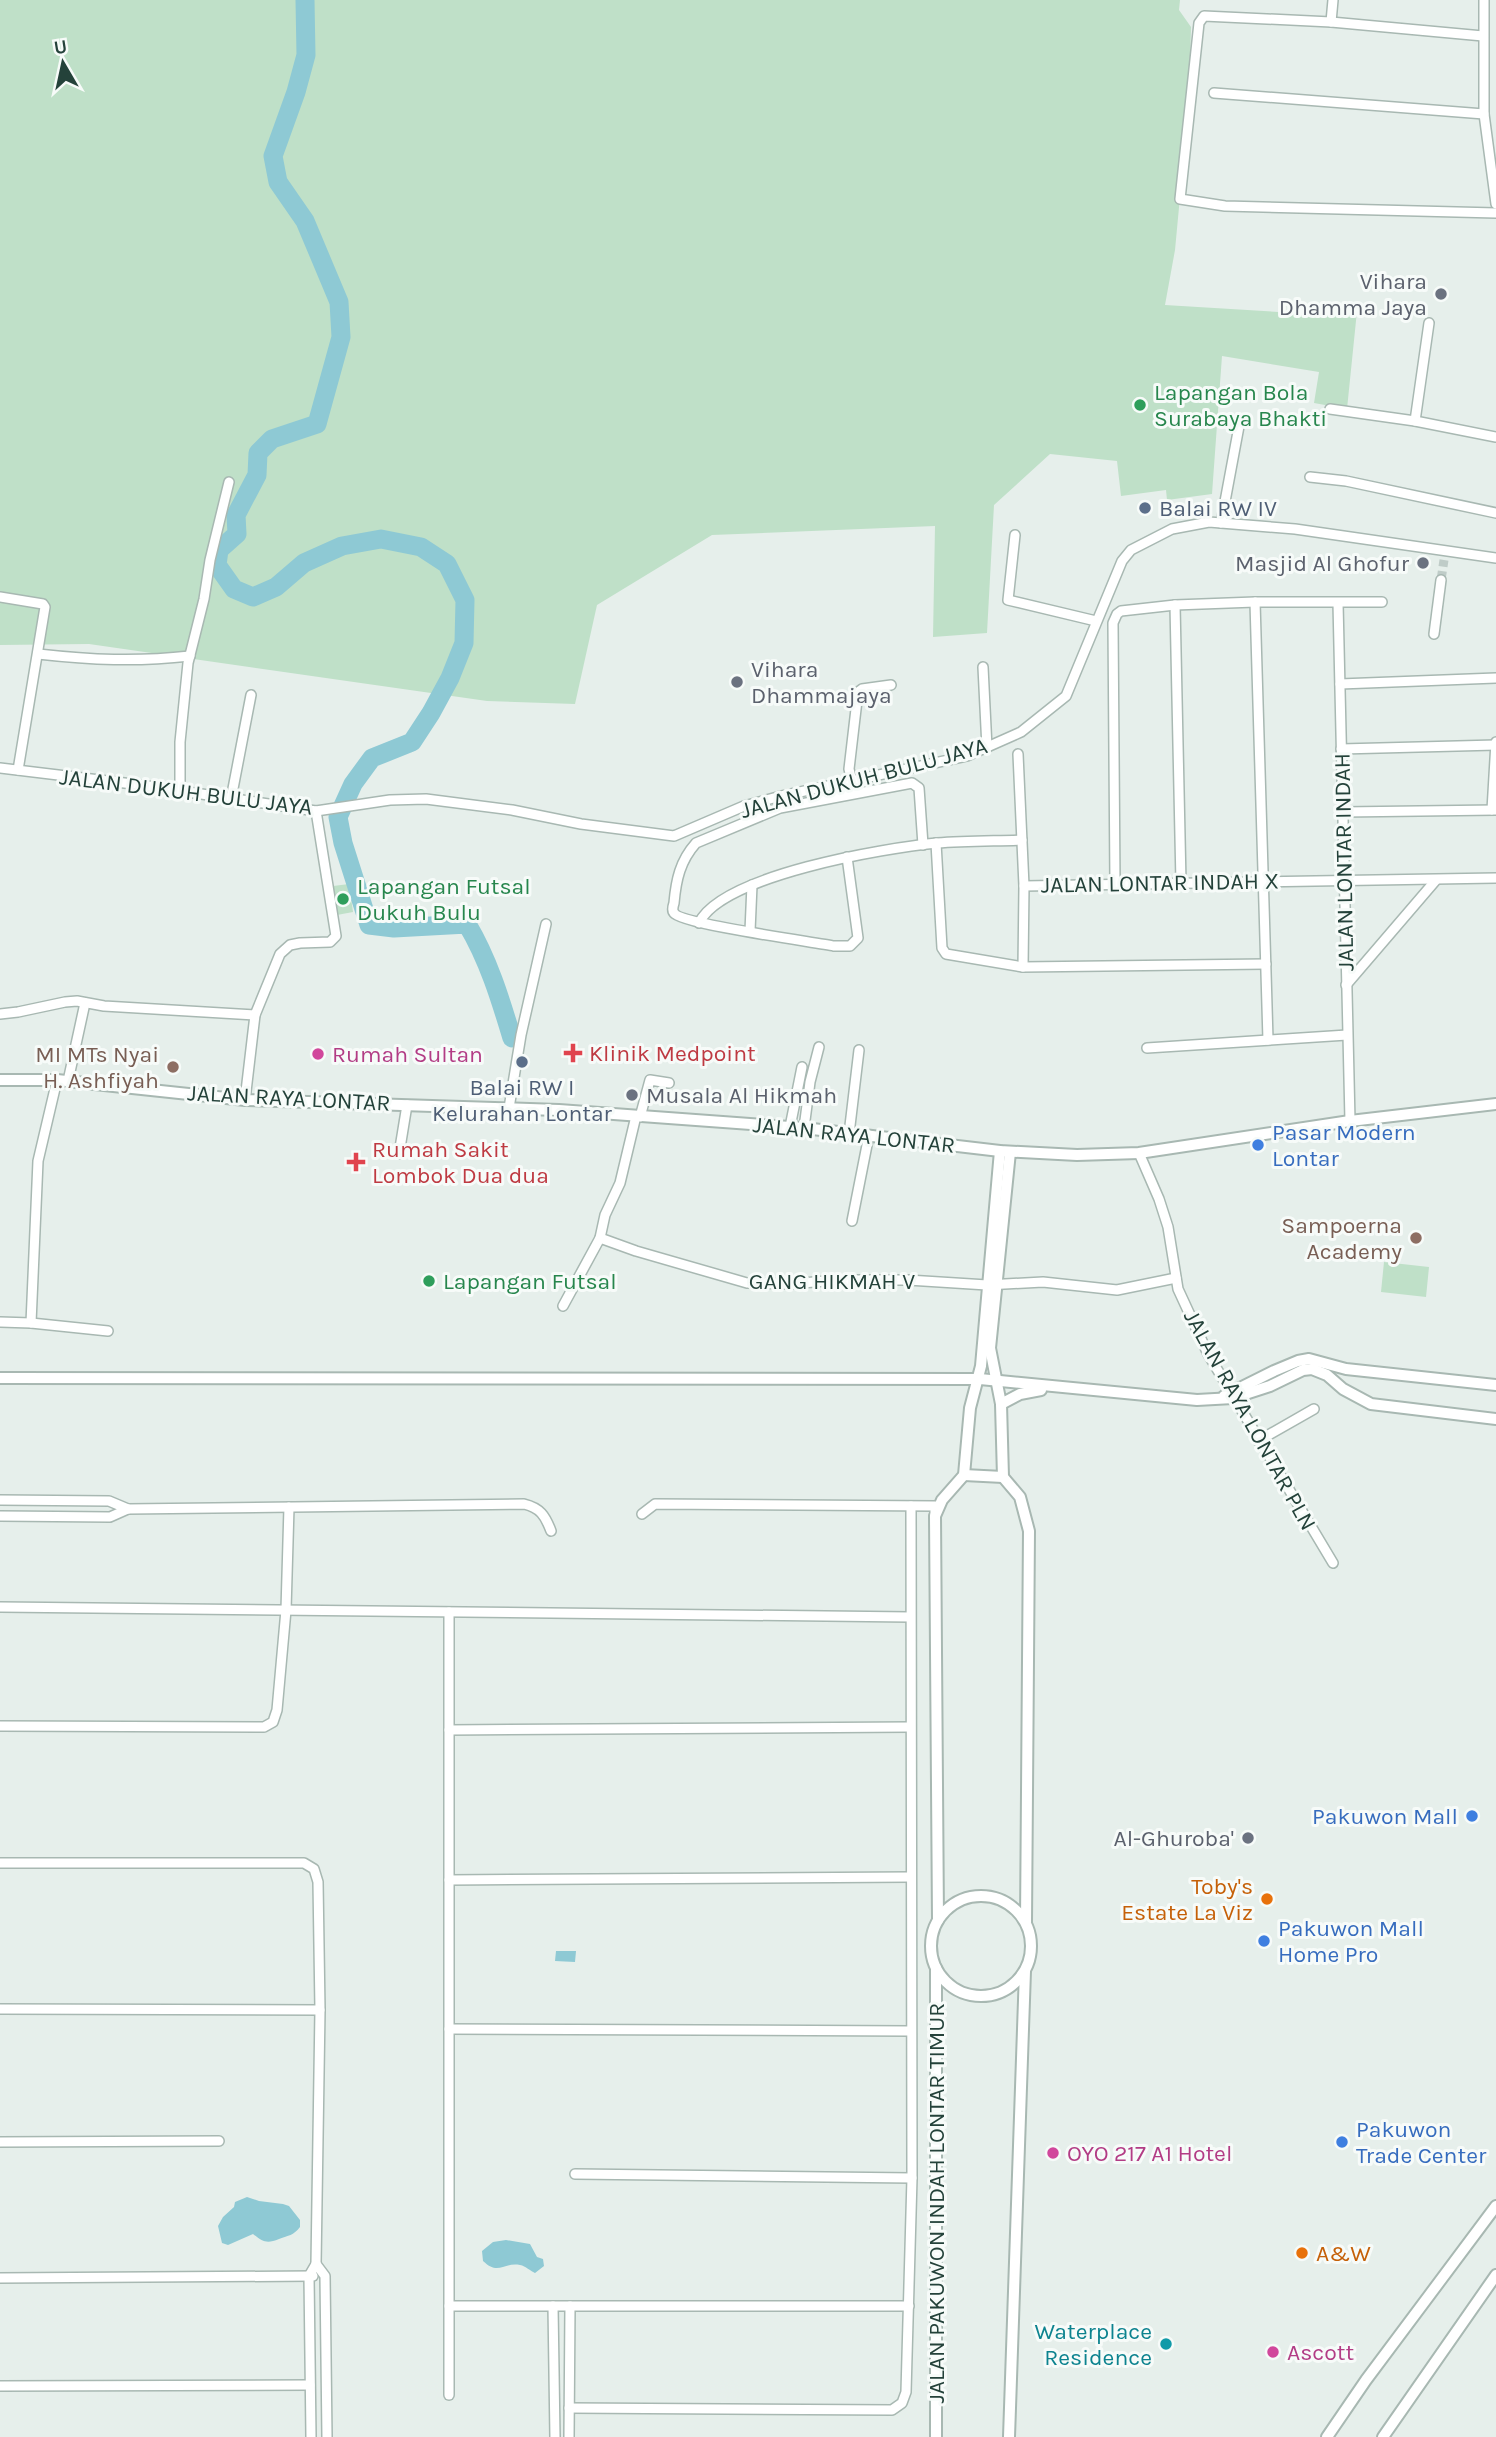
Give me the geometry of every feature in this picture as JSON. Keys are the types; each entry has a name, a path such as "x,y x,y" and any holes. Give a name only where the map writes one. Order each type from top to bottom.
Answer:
{"street":[{"path":"1331,22 1333,0"},
{"path":"1483,0 1484,114 1496,204"},
{"path":"1483,36 1331,22 1204,16 1199,23 1180,200 1225,206 1496,213"},
{"path":"1214,93 1484,114"},
{"path":"1415,421 1429,323"},
{"path":"1329,409 1415,421 1496,437"},
{"path":"1220,523 1240,421"},
{"path":"1310,477 1346,481 1496,513"},
{"path":"180,791 180,742 190,656 229,482"},
{"name":"JALAN DUKUH BULU JAYA","path":"0,768 316,811 426,799 512,810 581,824 667,836 682,834 757,803 926,766 987,748 1021,732 1066,696 1122,561 1131,550 1172,529 1209,522 1295,530 1444,556 1496,558"},
{"path":"1015,536 1008,600 1096,621"},
{"path":"1434,634 1441,580"},
{"path":"0,597 44,605 18,770"},
{"path":"1255,602 1268,1040"},
{"path":"1115,884 1113,623 1117,614 1121,611 1175,605 1382,602"},
{"name":"JALAN LONTAR INDAH","path":"1339,603 1350,1121"},
{"path":"1175,605 1181,883"},
{"path":"38,654 146,661 190,656"},
{"path":"983,667 987,748"},
{"path":"1340,684 1496,678"},
{"path":"852,781 849,769 858,692 891,684"},
{"path":"231,799 251,695"},
{"path":"1341,749 1496,743 1494,810 1343,812"},
{"name":"JALAN LONTAR INDAH X","path":"1018,754 1024,886 1496,878"},
{"path":"847,858 858,938 855,944 834,946 699,923 676,915 673,911 676,877 696,843 780,808 912,783 919,788 923,845"},
{"path":"245,1100 255,1015 283,950 300,943 330,942 336,939 316,811"},
{"path":"699,923 710,906 752,885 799,868 923,845 1022,840"},
{"path":"936,844 943,951 946,954 1023,967 1266,964"},
{"path":"1346,985 1436,880"},
{"path":"750,931 752,885"},
{"path":"1023,967 1024,886"},
{"path":"509,1108 521,1035 546,924"},
{"path":"0,1014 18,1013 65,1002 255,1015"},
{"path":"31,1323 38,1161 85,1003"},
{"path":"1147,1048 1347,1035"},
{"path":"804,1128 810,1082 819,1047"},
{"path":"850,1130 859,1050"},
{"path":"790,1127 802,1067"},
{"name":"JALAN RAYA LONTAR","path":"0,1080 62,1080 245,1100 509,1108 850,1130 869,1135 1005,1151 1077,1155 1139,1153 1350,1121 1496,1104"},
{"path":"563,1306 600,1238 605,1215 620,1183 650,1080 668,1083"},
{"path":"399,1154 407,1105"},
{"path":"852,1221 869,1135"},
{"path":"935,1516 942,1500 964,1475 970,1408 979,1379 991,1285 1005,1151"},
{"name":"JALAN RAYA LONTAR PLN","path":"1139,1153 1168,1227 1182,1301 1228,1396 1333,1563"},
{"name":"GANG HIKMAH V","path":"600,1238 747,1283 908,1280 991,1285 1043,1282 1117,1290 1176,1278"},
{"path":"991,1285 990,1348 1001,1404 1003,1477 1020,1497 1029,1531 1026,1922 1032,1947 1025,1971 1009,2437"},
{"path":"0,1322 108,1331"},
{"path":"1228,1396 1274,1371 1310,1359 1346,1369 1496,1385"},
{"path":"0,1378 979,1379 1196,1400 1270,1386 1303,1370 1312,1369 1328,1375 1343,1389 1371,1404 1496,1419"},
{"path":"1001,1404 1020,1394 1051,1388"},
{"path":"1258,1441 1314,1409"},
{"path":"964,1475 1003,1477"},
{"path":"0,1500 110,1501 128,1509"},
{"path":"0,1516 110,1517 128,1509 524,1504 537,1508 545,1517 551,1531"},
{"path":"642,1514 655,1504 935,1506 938,1920 931,1944 936,1968 943,1979 970,1995 986,1996 1002,1992 1015,1983 1025,1971"},
{"path":"569,2408 892,2410 902,2403 906,2392 912,2178 911,1506"},
{"path":"0,1726 264,1727 272,1721 277,1710 286,1610 289,1507"},
{"path":"0,1607 910,1617"},
{"path":"449,1612 449,2395"},
{"path":"449,1730 910,1727"},
{"path":"0,1863 304,1863 314,1869 318,1882 320,2010 316,2264 309,2276 311,2437"},
{"path":"449,1880 910,1877"},
{"path":"938,1920 960,1900 983,1896 1005,1901 1017,1910 1026,1922"},
{"name":"JALAN PAKUWON INDAH LONTAR TIMUR","path":"936,1968 936,2437"},
{"path":"0,2009 320,2010"},
{"path":"449,2029 911,2031"},
{"path":"0,2142 219,2141"},
{"path":"575,2174 912,2178"},
{"path":"1327,2437 1366,2379 1496,2206"},
{"path":"316,2264 325,2276 327,2437"},
{"path":"0,2278 325,2276"},
{"path":"1383,2437 1496,2276"},
{"path":"449,2306 909,2306"},
{"path":"553,2306 555,2437"},
{"path":"569,2437 570,2306"},
{"path":"0,2386 310,2385"}],"green space":[{"path":"0,0 1180,0 1179,10 1191,27 1189,101 1175,250 1165,305 1328,315 1329,309 1357,311 1347,409 1314,403 1319,372 1222,356 1212,494 1167,500 1166,490 1121,496 1117,461 1050,454 994,505 987,633 933,637 935,526 712,535 597,605 575,704 487,701 89,644 0,645"},
{"name":"Lapangan Futsal Dukuh Bulu","path":"349,884 353,912 337,915 333,886"},
{"path":"1384,1262 1429,1267 1426,1297 1381,1292"}],"water":[{"path":"556,1951 576,1951 575,1962 555,1961"},
{"path":"247,2197 289,2206 300,2220 300,2227 291,2235 268,2242 253,2234 228,2245 222,2243 218,2226 235,2202"},
{"path":"506,2240 530,2244 537,2257 543,2259 544,2266 535,2273 520,2265 493,2268 483,2261 482,2251 493,2242"}],"waterway":[{"path":"305,0 306,55 273,156 278,182 305,221 339,302 341,337 317,424 272,439 258,453 257,475 236,515 237,534 219,550 217,565 234,589 253,597 276,587 304,563 342,546 381,539 421,547 447,564 465,600 464,643 450,678 412,742 372,758 353,784 338,817 343,843 369,925 394,928 467,924 487,965 512,1038"}],"tunnel":[{"path":"1441,580 1444,560"}],"place":[{"name":"Vihara Dhamma Jaya","path":"1441,294"},
{"name":"Lapangan Bola Surabaya Bhakti","path":"1140,405"},
{"name":"Balai RW IV","path":"1145,508"},
{"name":"Masjid Al Ghofur","path":"1423,563"},
{"name":"Vihara Dhammajaya","path":"737,682"},
{"name":"Lapangan Futsal Dukuh Bulu","path":"343,899"},
{"name":"Klinik Medpoint","path":"573,1053"},
{"name":"Rumah Sultan","path":"318,1054"},
{"name":"Balai RW I Kelurahan Lontar","path":"522,1062"},
{"name":"MI MTs Nyai H. Ashfiyah","path":"173,1067"},
{"name":"Musala Al Hikmah","path":"632,1095"},
{"name":"Pasar Modern Lontar","path":"1258,1145"},
{"name":"Rumah Sakit Lombok Dua dua","path":"356,1162"},
{"name":"Sampoerna Academy","path":"1416,1238"},
{"name":"Lapangan Futsal","path":"429,1281"},
{"name":"Pakuwon Mall","path":"1472,1816"},
{"name":"Al-Ghuroba'","path":"1248,1838"},
{"name":"Toby's Estate La Viz","path":"1267,1899"},
{"name":"Pakuwon Mall Home Pro","path":"1264,1941"},
{"name":"Pakuwon Trade Center","path":"1342,2142"},
{"name":"OYO 217 A1 Hotel","path":"1053,2153"},
{"name":"A&W","path":"1302,2253"},
{"name":"Waterplace Residence","path":"1166,2344"},
{"name":"Ascott","path":"1273,2352"}]}
